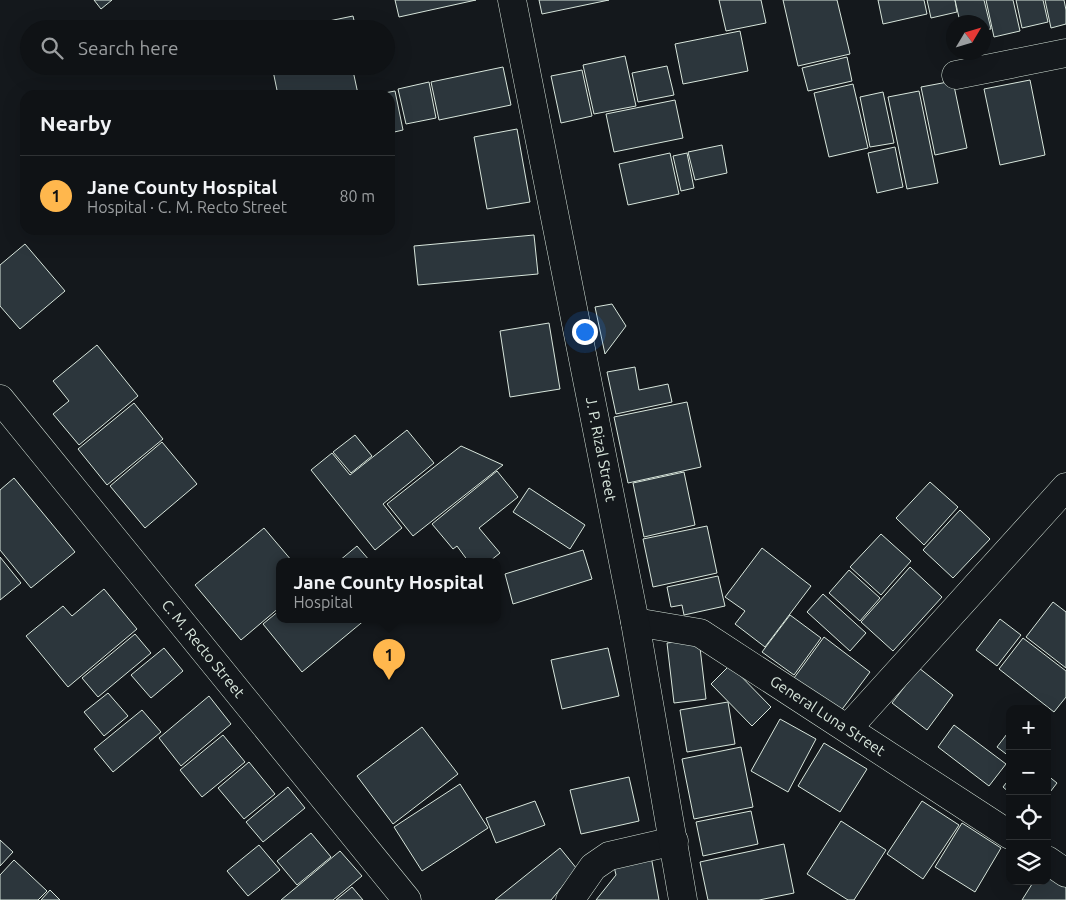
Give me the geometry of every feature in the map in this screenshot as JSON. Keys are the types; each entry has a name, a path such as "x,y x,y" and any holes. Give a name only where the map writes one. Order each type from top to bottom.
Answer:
{"main road":[{"name":"J. P. Rizal Street","path":"512,0 635,622 683,900"},
{"path":"956,74 1066,53"},
{"name":"C. M. Recto Street","path":"0,399 407,900"},
{"path":"848,728 1066,487"},
{"name":"General Luna Street","path":"635,622 700,633 1006,832"},
{"path":"570,900 594,867 609,856 674,841"},
{"path":"1051,863 1066,873"}],"building":[{"path":"94,0 112,0 101,9"},
{"path":"395,0 476,0 399,17"},
{"path":"539,0 609,0 542,14"},
{"path":"719,0 761,0 766,23 726,31"},
{"path":"783,0 837,0 850,54 798,66"},
{"path":"878,0 924,0 927,14 883,24"},
{"path":"927,0 955,0 957,12 931,18"},
{"path":"955,0 984,0 988,15 958,15"},
{"path":"986,0 1013,0 1020,31 994,37 991,15 989,15"},
{"path":"1016,0 1043,0 1048,22 1022,28"},
{"path":"1045,0 1064,0 1066,24 1051,28"},
{"path":"353,16 354,20 334,20"},
{"path":"740,31 748,71 683,84 675,44"},
{"path":"625,56 636,106 594,114 583,65"},
{"path":"847,57 852,81 808,91 802,68"},
{"path":"667,66 674,95 638,102 632,73"},
{"path":"503,67 511,105 439,120 431,82"},
{"path":"582,70 592,116 561,123 551,76"},
{"path":"274,75 354,75 357,90 277,90"},
{"path":"1030,80 1045,155 1000,165 984,89"},
{"path":"953,81 967,148 935,155 921,87"},
{"path":"429,82 436,118 406,124 398,89"},
{"path":"853,84 868,148 829,157 814,93"},
{"path":"395,91 403,130 395,132"},
{"path":"919,91 938,183 907,189 888,97"},
{"path":"883,92 894,143 870,147 860,97"},
{"path":"675,100 683,138 614,152 606,114"},
{"path":"517,129 530,202 487,209 474,137"},
{"path":"722,145 727,173 695,180 688,152"},
{"path":"895,147 903,187 877,193 868,153"},
{"path":"670,153 679,194 628,205 619,164"},
{"path":"687,153 694,188 681,191 673,156"},
{"path":"534,235 538,274 418,285 414,246"},
{"path":"25,244 65,291 20,329 0,306 0,265"},
{"path":"612,304 626,326 605,354 595,307"},
{"path":"549,323 560,389 510,397 500,331"},
{"path":"97,345 138,396 79,445 53,414 69,401 53,381"},
{"path":"635,367 639,390 668,384 672,402 616,414 607,372"},
{"path":"687,402 701,467 628,483 614,417"},
{"path":"134,403 163,439 107,485 78,449"},
{"path":"407,430 434,463 383,504 402,528 375,550 311,470 332,453 350,475"},
{"path":"355,435 372,456 351,473 333,452"},
{"path":"162,442 197,484 145,528 110,486"},
{"path":"461,446 503,465 413,536 387,504"},
{"path":"497,471 518,497 479,528 500,553 494,558 466,558 457,546 453,549 432,524"},
{"path":"684,472 695,525 644,537 633,483"},
{"path":"14,478 75,552 31,588 0,550 0,490"},
{"path":"930,482 958,507 924,545 896,518"},
{"path":"529,488 585,525 570,549 513,512"},
{"path":"960,510 990,539 953,578 923,550"},
{"path":"707,526 717,573 653,587 643,539"},
{"path":"264,528 289,558 276,558 276,610 241,640 195,585"},
{"path":"881,534 911,561 881,595 850,567"},
{"path":"357,546 367,558 343,558"},
{"path":"762,548 811,586 765,647 735,624 745,611 725,597"},
{"path":"583,550 592,579 513,604 505,574"},
{"path":"0,557 21,583 0,600"},
{"path":"910,567 942,597 893,651 861,622"},
{"path":"849,570 880,598 860,621 829,593"},
{"path":"718,576 725,606 684,615 682,605 671,607 667,587"},
{"path":"104,589 137,629 68,687 26,636 63,606 72,616"},
{"path":"823,594 866,633 850,651 807,612"},
{"path":"1053,602 1066,612 1066,668 1026,637"},
{"path":"276,613 276,623 361,623 302,672 263,624"},
{"path":"790,615 821,638 794,675 762,652"},
{"path":"1000,619 1021,635 997,666 976,650"},
{"path":"135,634 151,653 98,697 82,678"},
{"path":"824,637 870,672 840,712 794,678"},
{"path":"1023,638 1066,671 1066,697 1054,712 1051,710 1051,705 1045,705 999,669"},
{"path":"699,639 706,699 674,703 667,643"},
{"path":"164,648 183,671 151,698 131,675"},
{"path":"608,648 619,696 562,709 551,660"},
{"path":"730,665 771,707 752,726 711,684"},
{"path":"919,668 953,695 927,730 892,703"},
{"path":"108,693 128,716 104,736 84,712"},
{"path":"209,696 231,724 181,766 159,738"},
{"path":"728,702 735,744 687,752 680,710"},
{"path":"142,710 161,732 113,772 94,749"},
{"path":"780,719 816,739 788,792 751,771"},
{"path":"954,725 1006,764 989,786 938,747"},
{"path":"422,727 458,774 393,824 357,776"},
{"path":"223,735 245,762 202,797 180,770"},
{"path":"1006,735 1006,754 997,747"},
{"path":"824,743 867,769 840,812 798,786"},
{"path":"741,747 753,807 694,819 682,759"},
{"path":"249,762 275,794 244,819 218,788"},
{"path":"629,777 639,821 581,834 570,790"},
{"path":"1051,778 1057,783 1051,791"},
{"path":"460,784 488,828 422,871 394,827"},
{"path":"288,787 305,808 263,842 246,822"},
{"path":"535,801 545,825 496,843 486,818"},
{"path":"922,801 959,825 923,879 887,854"},
{"path":"751,811 758,844 703,856 696,822"},
{"path":"841,821 886,850 854,900 848,900 807,874"},
{"path":"962,823 1001,848 975,892 935,867"},
{"path":"311,833 331,857 297,885 277,861"},
{"path":"0,840 13,852 0,866"},
{"path":"784,844 794,893 759,900 708,900 700,862"},
{"path":"259,845 280,870 248,896 227,871"},
{"path":"560,848 577,869 551,900 495,900"},
{"path":"340,851 362,876 333,900 281,900"},
{"path":"651,856 659,900 596,900 616,875 613,862"},
{"path":"14,860 47,891 38,900 0,900 0,875"},
{"path":"1051,875 1066,884 1066,900 1022,900 1031,885 1051,885"},
{"path":"352,887 363,900 336,900"},
{"path":"50,890 60,900 41,900"}],"place":[{"name":"Jane County Hospital","path":"389,680"}]}
